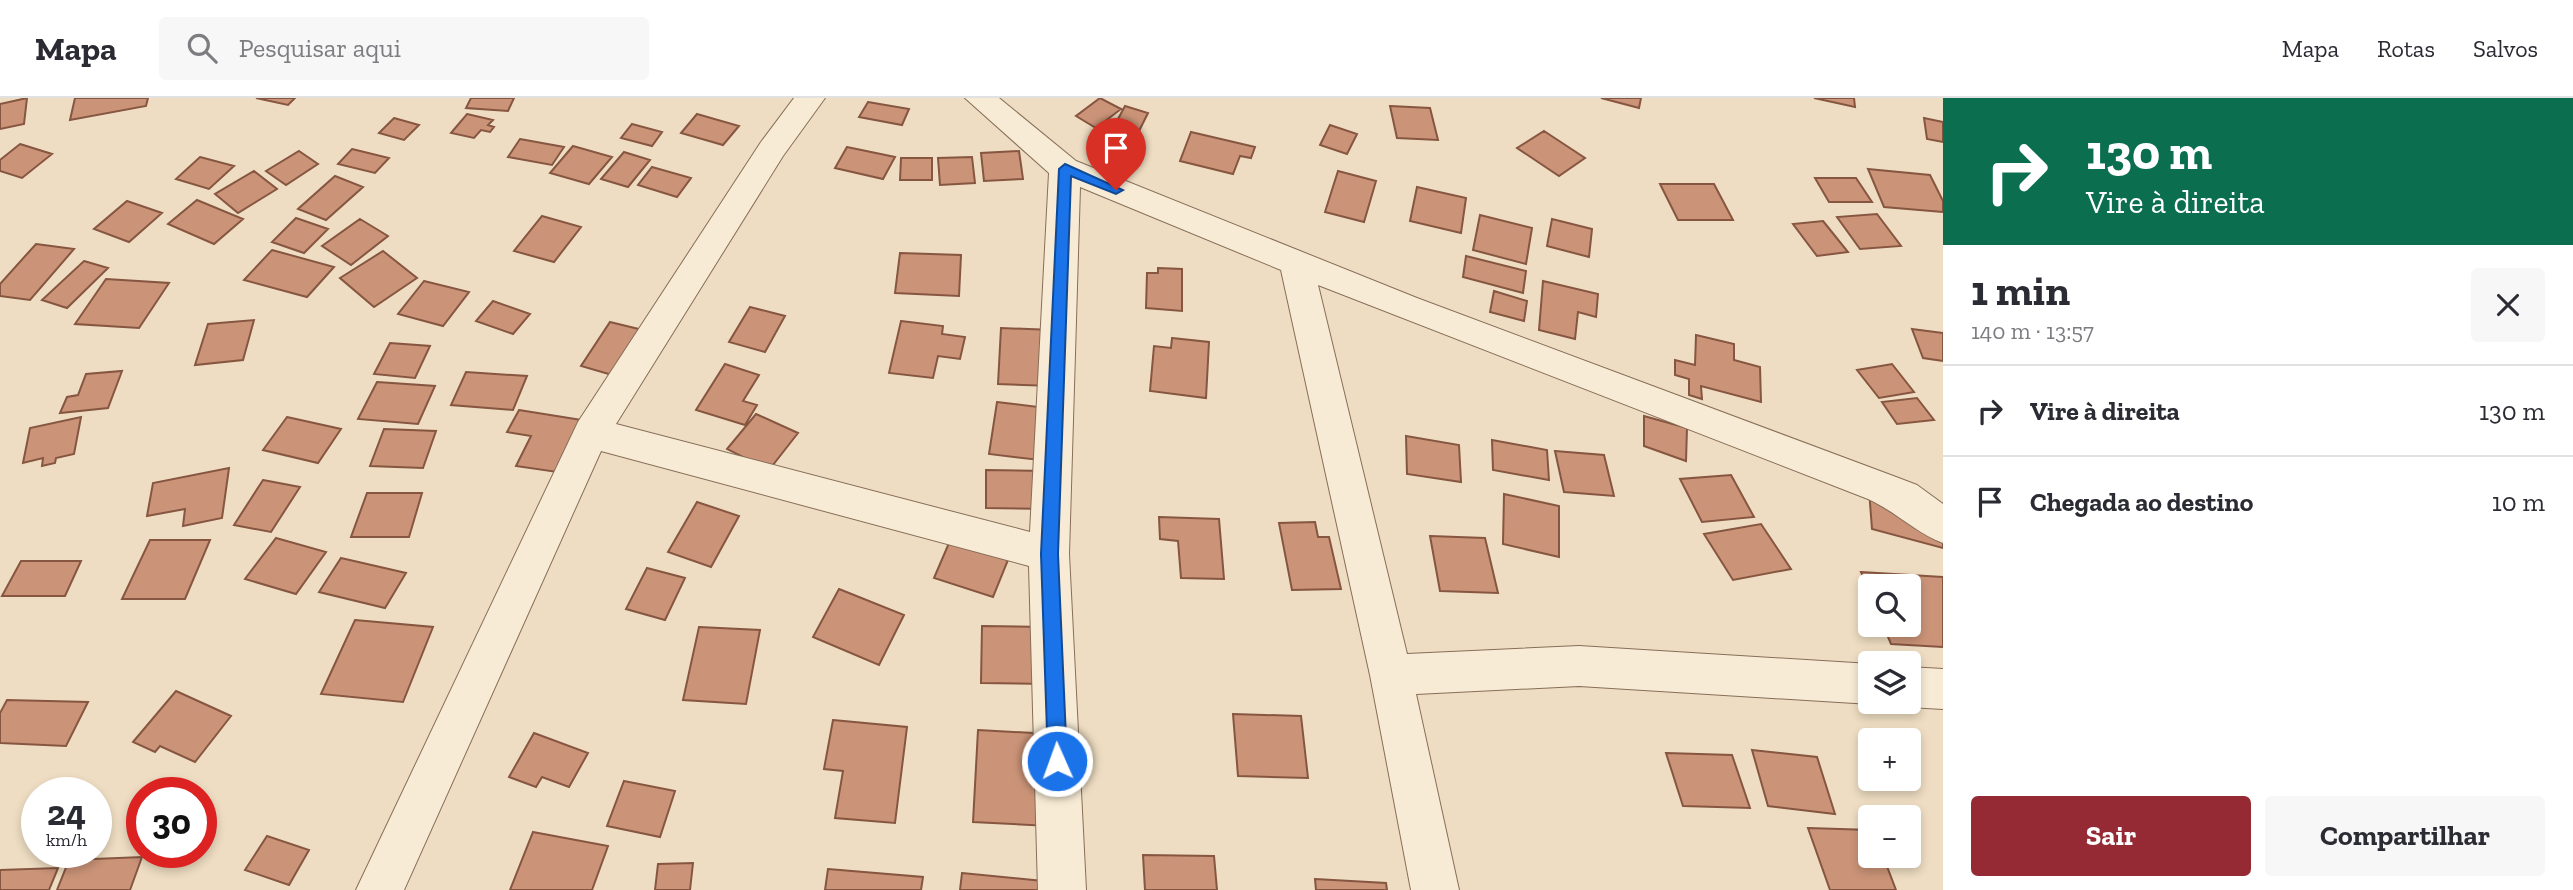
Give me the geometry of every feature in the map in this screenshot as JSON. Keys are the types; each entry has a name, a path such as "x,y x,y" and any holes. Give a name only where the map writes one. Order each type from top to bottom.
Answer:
{"street":[{"path":"380,890 591,433 772,149 810,98"},
{"path":"980,98 1065,169 1296,264 1882,488 1903,498 1943,526"},
{"path":"1062,890 1049,554 1065,169"},
{"path":"1296,264 1391,675 1435,890"},
{"path":"591,433 1049,554"},
{"path":"1391,675 1579,666 1858,683"},
{"path":"1921,688 1943,689"}],"building":[{"path":"27,98 24,124 0,129 0,104"},
{"path":"75,98 148,98 146,106 70,120"},
{"path":"256,98 295,98 288,105"},
{"path":"471,98 514,98 508,111 466,108"},
{"path":"1100,98 1121,109 1096,128 1076,116"},
{"path":"1601,98 1641,98 1639,108"},
{"path":"1814,98 1854,98 1855,107"},
{"path":"868,102 909,109 902,125 859,117"},
{"path":"1125,106 1148,113 1135,139 1111,132"},
{"path":"1390,106 1430,108 1438,140 1397,138"},
{"path":"467,114 493,120 488,125 494,127 490,132 481,130 474,138 451,133"},
{"path":"697,114 739,126 723,145 681,133"},
{"path":"394,118 419,125 404,140 379,133"},
{"path":"1924,118 1943,122 1943,142 1927,139"},
{"path":"632,124 662,132 652,146 621,138"},
{"path":"1330,125 1357,134 1347,154 1320,145"},
{"path":"1544,131 1585,158 1559,176 1517,148"},
{"path":"1191,132 1255,147 1251,158 1240,156 1233,174 1180,161"},
{"path":"520,139 564,147 552,165 508,157"},
{"path":"20,144 52,154 22,178 0,171 0,160"},
{"path":"573,146 612,157 589,184 550,173"},
{"path":"847,147 895,157 883,179 835,168"},
{"path":"352,149 389,158 375,173 338,164"},
{"path":"299,151 318,164 286,185 266,171"},
{"path":"1019,151 1023,179 984,181 981,153"},
{"path":"624,152 650,160 628,187 601,179"},
{"path":"200,157 234,166 209,189 176,179"},
{"path":"972,157 975,183 940,185 938,158"},
{"path":"901,158 932,158 932,180 900,180"},
{"path":"652,167 691,178 677,197 638,185"},
{"path":"1868,169 1930,175 1943,201 1943,212 1884,207"},
{"path":"254,171 277,189 238,213 215,194"},
{"path":"1338,171 1376,181 1364,222 1325,212"},
{"path":"335,176 363,187 326,220 298,209"},
{"path":"1815,178 1856,178 1872,202 1829,202"},
{"path":"1660,184 1714,184 1733,220 1678,220"},
{"path":"1417,187 1466,198 1461,233 1410,221"},
{"path":"197,200 243,219 214,244 168,224"},
{"path":"127,201 162,213 129,242 94,229"},
{"path":"1877,214 1901,246 1860,249 1837,217"},
{"path":"1480,215 1532,228 1526,264 1473,250"},
{"path":"542,216 581,227 554,262 514,251"},
{"path":"296,218 328,229 304,253 272,242"},
{"path":"360,219 388,236 351,265 322,246"},
{"path":"1552,219 1592,229 1589,257 1547,246"},
{"path":"1823,221 1848,252 1817,256 1793,224"},
{"path":"36,244 74,249 30,300 0,296 0,284"},
{"path":"272,250 334,267 307,297 244,280"},
{"path":"383,251 417,278 374,307 340,278"},
{"path":"900,253 961,255 959,296 895,293"},
{"path":"1466,256 1526,271 1523,293 1463,277"},
{"path":"84,261 108,268 67,308 42,300"},
{"path":"1158,268 1182,269 1182,311 1146,308 1147,273 1158,273"},
{"path":"106,279 169,283 139,328 75,324"},
{"path":"424,281 469,292 443,326 398,314"},
{"path":"1543,281 1598,294 1596,317 1578,312 1575,339 1539,330"},
{"path":"1494,291 1527,301 1524,321 1490,312"},
{"path":"493,301 530,314 513,334 476,321"},
{"path":"750,307 785,316 765,352 729,342"},
{"path":"254,320 243,360 195,365 208,324"},
{"path":"901,321 943,326 942,334 965,337 960,359 938,356 933,378 889,373"},
{"path":"610,322 655,333 626,379 581,366"},
{"path":"1001,328 1053,330 1052,386 998,384"},
{"path":"1912,329 1943,333 1943,361 1923,358"},
{"path":"1696,335 1734,344 1734,360 1760,367 1761,402 1701,386 1702,399 1689,395 1689,379 1675,375 1675,360 1695,365"},
{"path":"1172,338 1209,342 1206,398 1150,391 1154,346 1171,348"},
{"path":"390,343 430,346 415,378 374,374"},
{"path":"725,364 759,375 743,401 757,405 745,425 696,410"},
{"path":"1892,364 1914,392 1879,398 1857,370"},
{"path":"122,371 108,408 60,413 67,397 78,395 86,374"},
{"path":"466,372 527,376 513,410 451,405"},
{"path":"377,382 435,386 418,424 358,419"},
{"path":"1917,398 1934,420 1897,424 1882,402"},
{"path":"997,402 1055,409 1048,461 989,454"},
{"path":"519,410 588,421 564,473 516,466 531,436 507,432"},
{"path":"756,414 798,433 769,470 727,449"},
{"path":"1644,416 1687,428 1686,461 1644,446"},
{"path":"81,417 74,454 56,458 55,463 42,466 43,458 23,463 30,428"},
{"path":"287,417 341,429 318,463 263,450"},
{"path":"384,429 436,431 423,468 370,466"},
{"path":"1406,436 1459,445 1461,482 1407,474"},
{"path":"1492,440 1547,450 1549,480 1493,470"},
{"path":"1555,451 1604,455 1614,496 1564,492"},
{"path":"229,468 222,518 183,526 185,509 147,516 153,483"},
{"path":"986,470 1048,471 1049,509 986,508"},
{"path":"1731,475 1754,517 1702,522 1680,479"},
{"path":"263,480 300,487 271,532 234,525"},
{"path":"1869,490 1943,510 1943,548 1872,529"},
{"path":"367,493 422,493 409,537 351,537"},
{"path":"1504,494 1559,506 1559,557 1503,544"},
{"path":"697,502 739,516 711,567 668,552"},
{"path":"1159,517 1219,519 1224,579 1181,578 1178,541 1160,539"},
{"path":"1315,522 1318,537 1329,537 1341,589 1292,590 1279,523"},
{"path":"1761,524 1791,569 1733,580 1704,534"},
{"path":"1430,536 1485,538 1498,593 1440,591"},
{"path":"276,538 326,552 296,594 245,579"},
{"path":"150,540 210,540 185,599 122,599"},
{"path":"949,543 1008,560 993,597 934,578"},
{"path":"341,558 406,573 385,608 319,592"},
{"path":"21,561 81,561 65,596 2,596"},
{"path":"647,568 685,578 665,620 626,609"},
{"path":"1861,572 1894,574 1862,574"},
{"path":"1921,576 1943,577 1943,647 1891,644 1888,637 1921,637"},
{"path":"839,589 904,615 879,665 813,637"},
{"path":"355,620 433,627 403,702 321,694"},
{"path":"982,626 1047,627 1049,684 981,683"},
{"path":"699,627 760,630 746,704 683,700"},
{"path":"176,691 231,716 195,762 160,746 155,752 133,742"},
{"path":"7,700 88,702 66,746 0,743 0,713"},
{"path":"1233,714 1301,716 1308,778 1238,776"},
{"path":"833,720 907,727 895,823 835,818 843,771 824,769"},
{"path":"978,730 1051,734 1049,826 973,822"},
{"path":"534,733 588,753 569,787 542,777 536,787 509,777"},
{"path":"1752,750 1817,757 1835,814 1768,806"},
{"path":"1666,753 1732,755 1750,808 1683,806"},
{"path":"624,781 675,791 660,837 607,826"},
{"path":"1808,828 1858,830 1858,868 1888,868 1896,890 1830,890"},
{"path":"533,832 608,846 592,890 510,890"},
{"path":"267,836 309,850 289,885 245,870"},
{"path":"1143,855 1214,856 1217,890 1145,890"},
{"path":"112,858 126,858 126,868 138,868 130,890 57,890 66,868 112,868"},
{"path":"693,863 690,890 655,890 658,864"},
{"path":"58,868 49,890 0,890 0,870"},
{"path":"828,869 923,877 921,890 825,890"},
{"path":"962,873 1053,882 1052,890 960,890"},
{"path":"1315,879 1386,883 1387,890 1316,890"}],"route":[{"path":"1057,761 1049,554 1065,169 1116,190"}]}
